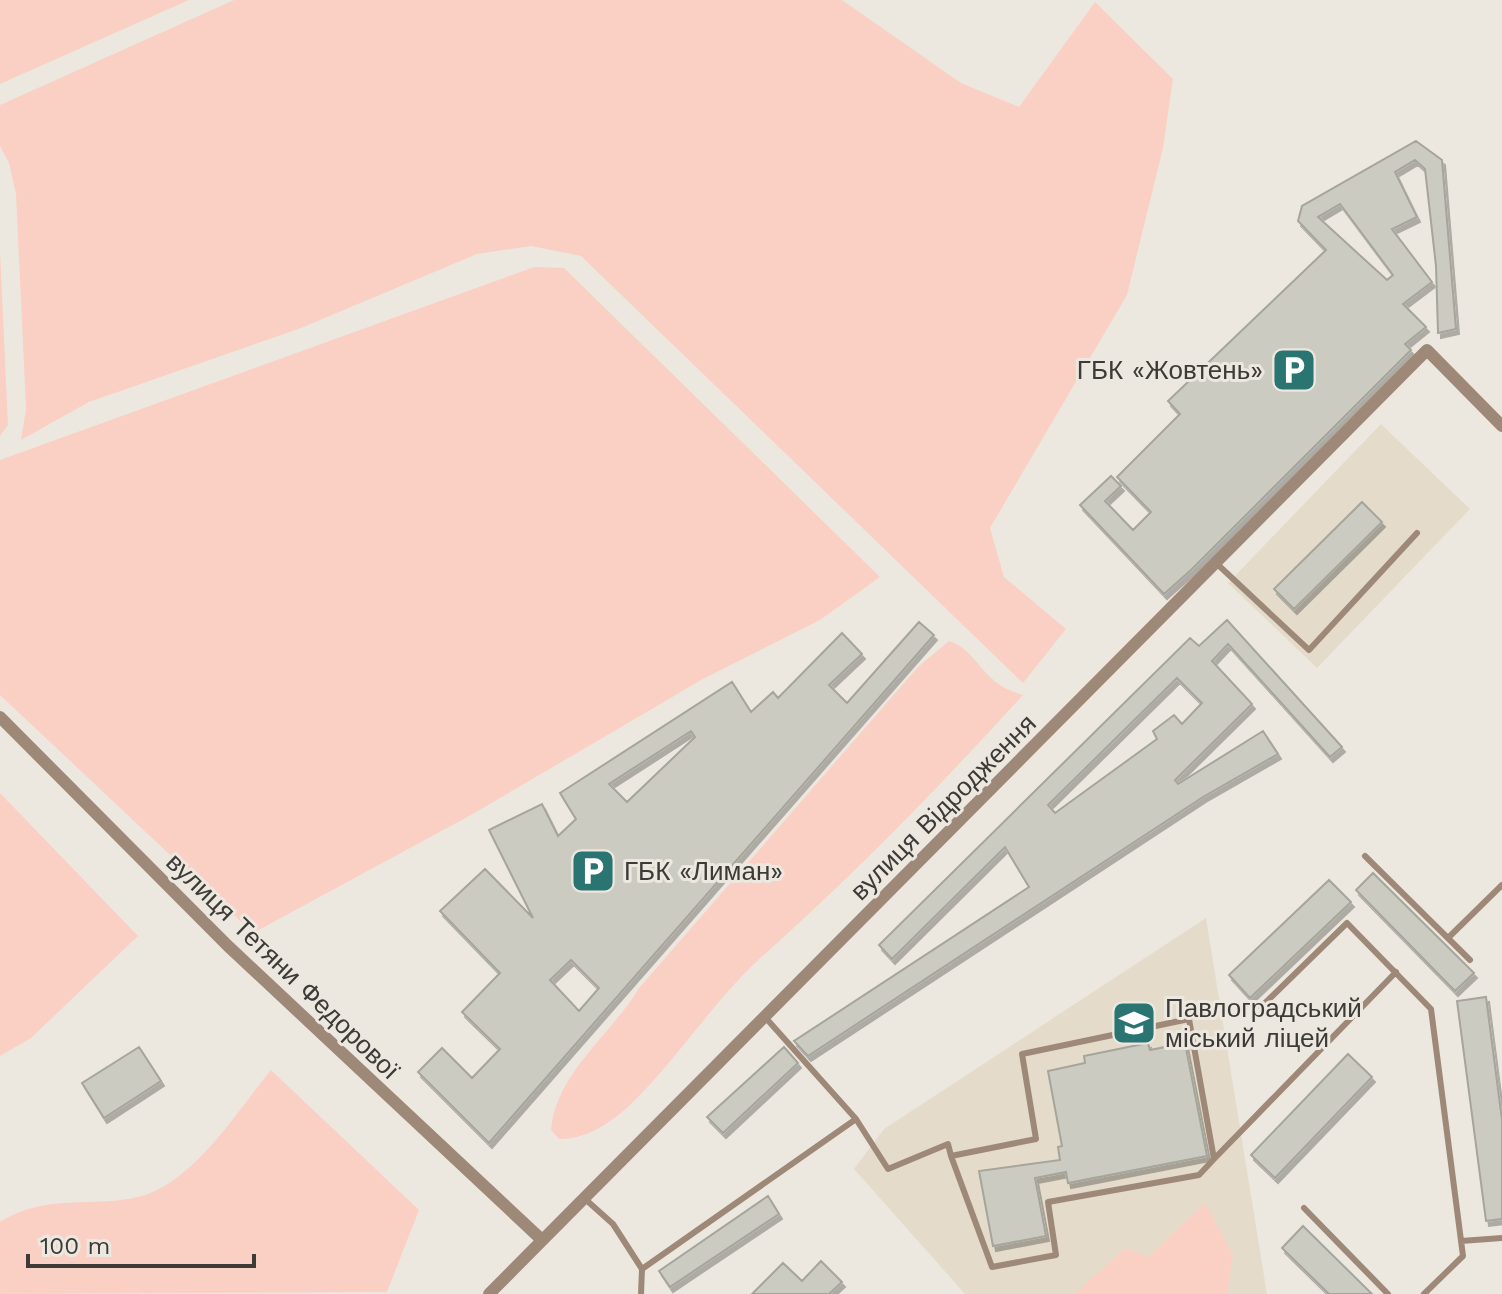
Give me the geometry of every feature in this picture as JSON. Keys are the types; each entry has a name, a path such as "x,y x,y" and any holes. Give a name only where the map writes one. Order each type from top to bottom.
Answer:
{"street":[{"name":"вулиця Відродження","path":"489,1294 1427,350 1502,426"},
{"name":"вулиця Тетяни Федорової","path":"1,720 227,945 542,1240"}],"lane":[{"path":"1215,562 1309,650 1417,533"},
{"path":"1365,856 1470,960"},
{"path":"1448,938 1502,885"},
{"path":"1261,1007 1347,923 1431,1009 1463,1256 1424,1294"},
{"path":"764,1016 856,1119 888,1169 948,1144 992,1267 1056,1255 1048,1202 1199,1175 1396,972"},
{"path":"951,1156 1036,1139 1022,1054 1189,1019 1214,1159"},
{"path":"642,1269 856,1119"},
{"path":"584,1198 613,1224 642,1269 641,1294"},
{"path":"1304,1208 1388,1294"},
{"path":"1461,1241 1502,1238"}],"shaded area":[{"path":"0,0 189,0 0,84"},
{"path":"234,0 842,0 961,83 1019,107 1095,2 1173,79 1163,148 1127,295 990,528 1004,577 1066,629 1023,683 581,256 531,246 477,254 301,328 89,402 21,440 26,409 16,194 9,163 0,146 0,105"},
{"path":"0,250 8,425 0,436"},
{"path":"534,267 564,268 880,577 820,620 703,679 471,815 253,933 0,695 0,460"},
{"path":"1381,424 1470,509 1317,668 1228,583"},
{"path":"949,641 967,652 997,683 1023,695 898,827 748,970 633,1102 599,1128 579,1136 559,1139 551,1130 555,1109 563,1090 586,1055 639,988 918,667"},
{"path":"0,793 138,936 31,1038 0,1056"},
{"name":"Павлоградський міський ліцей","path":"1206,918 1267,1294 965,1294 854,1169 884,1129"},
{"path":"271,1070 419,1210 387,1292 0,1294 0,1222 34,1207 121,1200 158,1189 195,1162"},
{"path":"1205,1203 1233,1255 1227,1294 1074,1294 1126,1248 1148,1257"}],"building":[{"name":"ГБК «Жовтень»","path":"1416,141 1442,160 1456,329 1438,333 1436,266 1425,169 1415,160 1395,172 1417,217 1392,229 1432,282 1403,304 1426,327 1405,344 1411,350 1164,594 1080,505 1111,476 1121,486 1105,501 1133,530 1151,512 1117,477 1180,414 1168,401 1326,250 1298,221 1302,206","holes":["1340,204 1393,275 1387,280 1318,217"]},
{"path":"1362,502 1382,522 1294,609 1274,589"},
{"path":"1227,620 1342,747 1330,757 1228,644 1212,661 1252,704 1175,780 1178,784 1263,731 1278,754 1203,797 808,1056 794,1041 1029,887 1005,847 892,959 879,945 1190,638 1199,646","holes":["1177,678 1202,703 1182,724 1174,715 1153,731 1157,739 1055,813 1048,805"]},
{"name":"ГБК «Лиман»","path":"919,622 934,635 489,1143 418,1072 442,1048 472,1078 500,1049 462,1012 500,973 440,911 485,869 533,918 489,830 542,804 558,836 576,819 560,793 732,682 751,712 773,692 778,698 842,633 862,654 829,685 847,703","holes":["691,731 695,737 627,802 609,784","571,960 599,988 579,1011 550,980"]},
{"path":"1373,873 1474,973 1455,991 1356,890"},
{"path":"1329,880 1351,902 1250,998 1229,975"},
{"path":"1486,997 1502,1120 1502,1219 1486,1221 1457,1001"},
{"path":"1148,1043 1150,1050 1185,1043 1207,1156 1068,1183 1066,1172 1035,1178 1046,1236 993,1246 979,1171 1060,1160 1058,1147 1062,1146 1048,1071 1085,1063 1084,1056"},
{"path":"139,1047 161,1081 104,1118 82,1083"},
{"path":"784,1047 798,1063 723,1133 707,1117"},
{"path":"1348,1054 1372,1077 1275,1178 1251,1155"},
{"path":"768,1196 779,1214 670,1287 659,1271"},
{"path":"1303,1226 1372,1294 1329,1294 1282,1248"},
{"path":"821,1261 842,1282 829,1294 752,1294 783,1263 802,1281"}],"place":[{"name":"ГБК «Жовтень»","path":"1294,370"},
{"name":"ГБК «Лиман»","path":"593,871"},
{"name":"Павлоградський міський ліцей","path":"1134,1023"}]}
